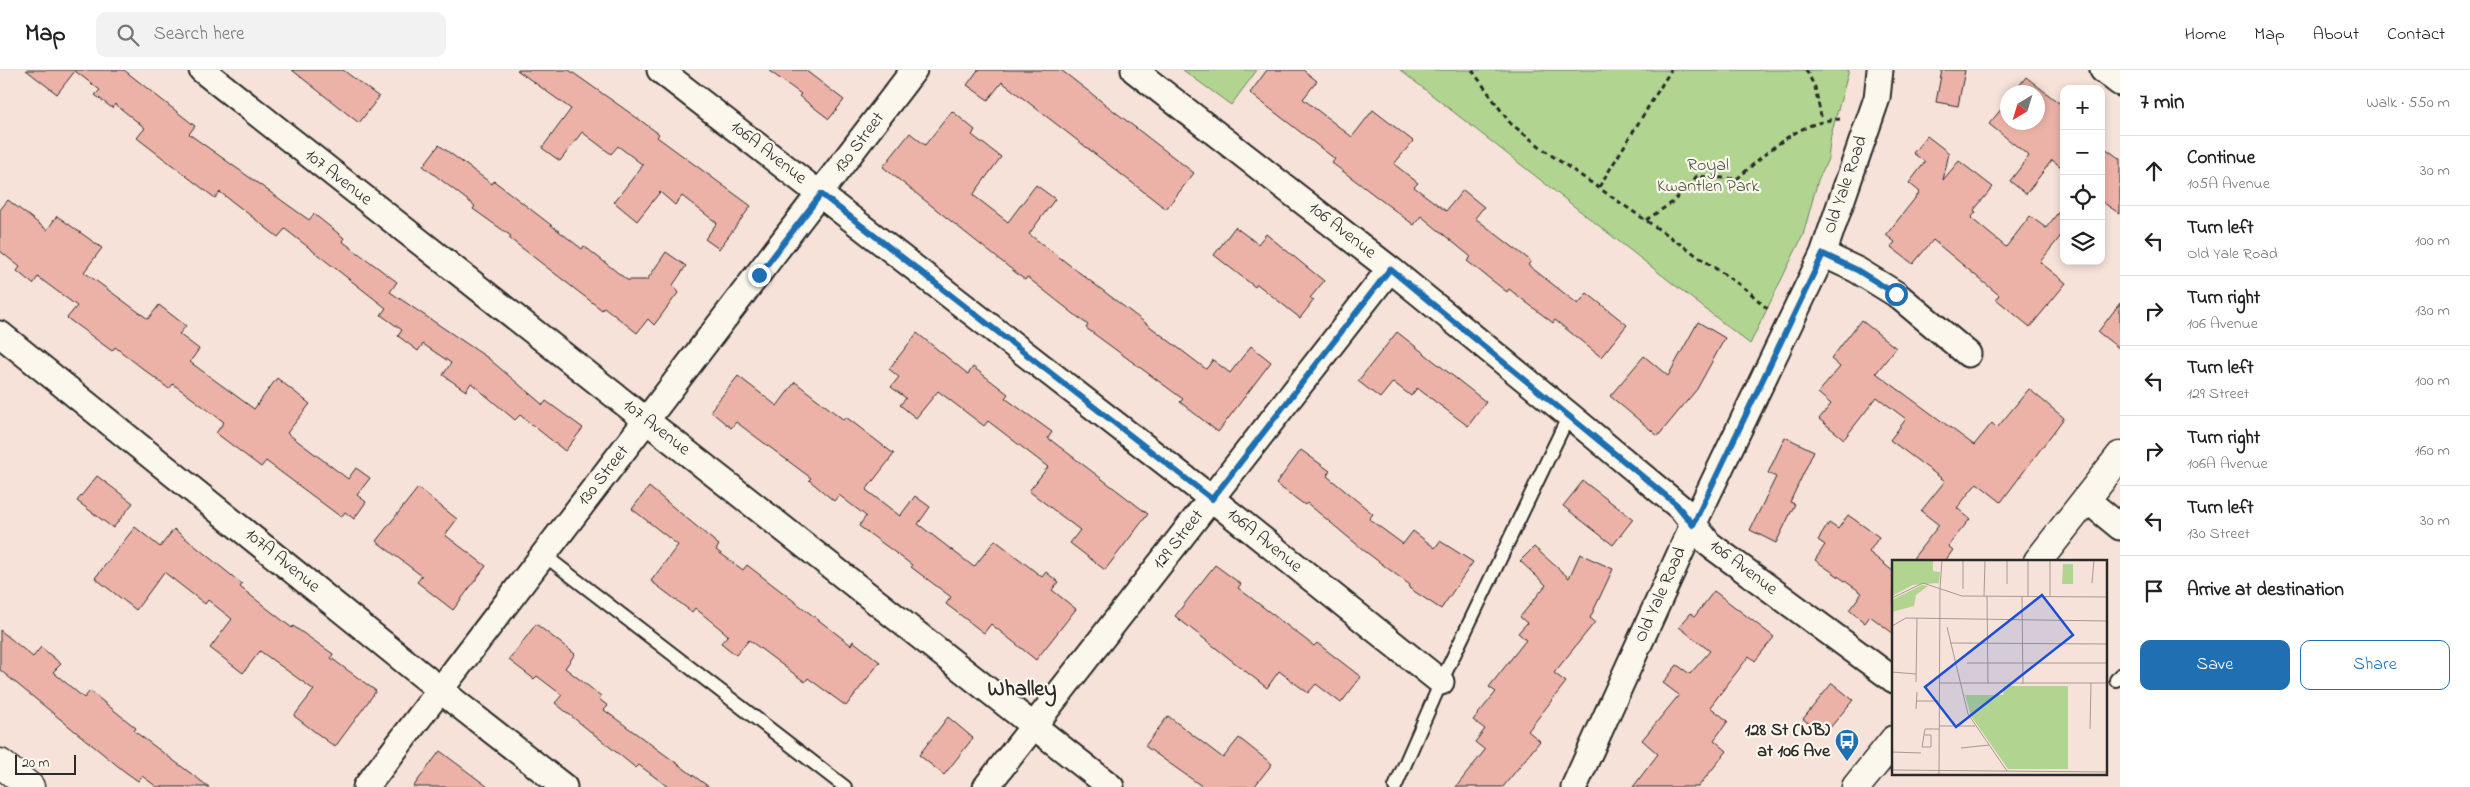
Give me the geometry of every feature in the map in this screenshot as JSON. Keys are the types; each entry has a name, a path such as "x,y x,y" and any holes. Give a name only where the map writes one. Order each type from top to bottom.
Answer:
{"main road":[{"path":"2039,560 2120,456"},
{"path":"1856,787 1892,742"},
{"path":"0,763 30,787"}],"street":[{"name":"107 Avenue","path":"202,70 1111,787"},
{"name":"106A Avenue","path":"660,70 1212,499 1441,682"},
{"name":"130 Street","path":"366,787 914,70"},
{"name":"106 Avenue","path":"1134,70 1390,269 1569,415 1682,509 1709,544 1892,679"},
{"name":"Old Yale Road","path":"1574,787 1693,525 1823,254 1877,98 1880,70"},
{"path":"2103,70 2120,83"},
{"path":"1823,254 1857,270 1896,294 1968,354"},
{"name":"129 Street","path":"986,787 1390,269"},
{"name":"107A Avenue","path":"0,334 440,690 564,787"},
{"path":"2087,500 2120,527"}],"lane":[{"path":"1395,787 1441,682 1569,415"},
{"path":"544,555 845,787"}],"path":[{"path":"1472,70 1510,123 1747,290 1769,310"},
{"path":"1599,187 1671,70"},
{"path":"1806,70 1815,88 1822,121"},
{"path":"1646,220 1673,202 1697,176 1737,180 1776,144 1822,121 1840,119"}],"green space":[{"path":"1183,70 1257,70 1231,105"},
{"name":"Royal Kwantlen Park","path":"1400,70 1849,70 1831,135 1828,159 1818,180 1803,235 1750,344"}],"building":[{"path":"26,70 124,70 195,126 189,134 309,220 314,214 344,238 342,241 397,282 390,292 488,358 543,405 546,401 583,428 565,451 520,415 515,420 471,383 466,391 443,375 451,363 423,344 418,351 398,336 402,330 381,315 386,308 285,229 278,237 220,192 215,198 137,138 145,128 115,104 112,108 95,95 100,90 75,71 57,94"},
{"path":"292,70 343,70 379,97 359,123"},
{"path":"517,70 569,70 659,134 657,137 751,206 719,249 705,239 717,223 682,196 675,205 660,192 637,221 614,202 643,165 618,146 611,154 582,132 560,161 542,148 571,109"},
{"path":"768,70 805,70 844,100 829,119 799,96 801,94"},
{"path":"978,70 1061,70 1194,173 1166,209 1002,82 988,100 967,85"},
{"path":"1267,70 1303,70 1317,81 1303,99 1352,137 1373,110 1413,141 1394,164 1418,183 1414,187 1446,211 1463,190 1484,207 1475,218 1531,261 1528,265 1578,304 1587,293 1627,325 1601,357 1555,320 1553,323 1509,289 1507,292 1467,261 1471,257 1421,216 1414,225 1332,163 1335,159 1250,93"},
{"path":"1942,70 1965,70 1958,106 1936,102"},
{"path":"2026,77 2036,85 2020,85"},
{"path":"2045,92 2060,104 2060,166 2052,160 2026,194 2010,181 2029,156 1989,124 2000,111 2000,130 2045,130"},
{"path":"952,111 975,130 972,135 1001,157 973,195 1008,222 1036,185 1055,199 1029,234 1206,369 1213,360 1230,373 1251,346 1271,362 1218,432 1180,402 1183,399 1086,328 1088,325 1027,277 1025,280 883,167 910,133 925,145"},
{"path":"1927,136 1949,153 1943,180 1959,161 1993,187 1974,210 1976,212 1971,218 2006,247 2030,216 2046,228 2060,210 2060,237 2040,262 2066,283 2030,327 1996,299 1999,295 1933,240 1913,264 1891,247 1895,242 1886,235 1920,192 1909,183 1925,162 1913,153"},
{"path":"439,145 492,184 494,181 582,249 584,246 627,280 647,280 666,252 686,266 673,285 678,293 654,325 648,319 637,333 604,307 602,310 509,238 511,236 473,209 475,206 423,166"},
{"path":"2105,148 2120,159 2120,214 2105,204"},
{"path":"8,200 47,230 57,216 102,248 84,272 148,319 159,305 186,326 179,334 199,349 190,362 254,409 277,378 310,404 287,433 348,479 356,468 370,478 357,495 366,502 354,519 345,512 341,517 266,461 261,467 216,433 224,422 173,384 169,389 115,347 112,351 67,318 77,306 38,277 33,284 17,271 20,267 0,251 0,210"},
{"path":"1235,227 1258,244 1266,234 1324,281 1310,298 1314,300 1300,318 1257,284 1255,287 1214,255"},
{"path":"2120,303 2120,349 2098,332"},
{"path":"1861,320 1896,348 1876,373 1974,445 1992,423 1997,428 2029,389 2064,418 2001,502 1977,483 1957,508 1970,519 1948,546 1953,550 1946,560 1912,560 1939,525 1921,511 1945,481 1890,440 1906,419 1877,397 1844,439 1819,419 1831,404 1818,393 1840,367 1831,359"},
{"path":"1698,322 1725,338 1697,389 1658,436 1610,396 1644,356 1668,376"},
{"path":"1397,332 1486,402 1468,426 1417,388 1411,396 1393,382 1380,398 1358,381"},
{"path":"917,333 968,374 973,367 1008,394 1005,398 1052,432 1048,438 1148,514 1105,570 1070,543 1080,530 1029,491 1048,467 988,421 984,426 938,391 916,418 900,405 906,398 891,387 899,377 889,369"},
{"path":"738,376 777,406 795,382 844,420 846,417 894,454 866,490 900,516 915,496 930,507 918,524 974,567 995,540 1042,577 1046,572 1058,582 1052,590 1076,609 1036,660 991,624 984,633 946,604 951,597 911,567 912,565 859,526 866,516 839,495 834,501 809,480 811,478 736,422 731,428 710,411"},
{"path":"1785,437 1814,451 1790,502 1795,504 1776,543 1750,530 1776,477 1768,473"},
{"path":"1301,450 1330,471 1327,476 1373,514 1369,519 1403,544 1413,531 1435,548 1440,541 1473,562 1441,609 1409,588 1410,585 1366,552 1307,503 1305,505 1276,484"},
{"path":"97,476 133,503 113,528 77,501"},
{"path":"1583,481 1633,519 1613,545 1563,506"},
{"path":"649,487 719,545 716,550 743,570 747,565 851,645 853,641 880,662 846,706 808,678 805,682 749,640 736,655 721,643 728,635 695,608 692,612 651,581 678,545 632,509"},
{"path":"418,488 457,519 445,535 486,566 453,610 417,582 422,576 376,541"},
{"path":"1848,515 1879,537 1869,552 1892,570 1892,632 1870,616 1865,623 1849,610 1862,593 1815,560 1825,545 1818,540 1829,523 1838,529"},
{"path":"135,527 160,547 174,529 242,584 240,587 292,628 293,626 333,654 331,658 376,691 335,747 294,716 314,690 260,651 243,673 210,648 232,619 208,600 205,604 164,572 136,610 95,578"},
{"path":"1534,547 1569,578 1580,554 1613,569 1590,618 1595,622 1554,673 1566,682 1528,731 1540,741 1503,787 1456,787 1485,750 1475,742 1485,729 1473,720 1496,692 1489,687 1526,640 1518,633 1527,623 1520,617 1546,585 1520,561"},
{"path":"1215,565 1241,584 1238,588 1314,646 1317,643 1361,677 1341,703 1316,684 1308,693 1279,671 1267,688 1175,616"},
{"path":"1714,591 1774,637 1755,661 1749,656 1710,707 1728,721 1714,740 1727,751 1698,787 1633,787 1658,754 1642,740 1679,695 1663,683 1677,665 1690,674 1710,651 1679,627 1691,613 1695,616"},
{"path":"536,624 575,654 565,668 601,696 599,699 608,706 604,710 709,787 668,787 639,765 636,768 555,703 562,695 537,676 534,679 509,660"},
{"path":"0,630 33,657 41,647 61,664 53,672 84,698 90,691 136,728 134,731 209,787 157,787 142,776 138,781 124,771 0,670"},
{"path":"1832,683 1853,700 1824,735 1803,719"},
{"path":"1168,716 1223,758 1239,738 1272,764 1254,787 1203,787 1145,746"},
{"path":"948,717 973,738 944,775 919,755"},
{"path":"440,751 488,787 413,787"}],"place":[{"name":"128 St (NB) at 106 Ave","path":"1847,762"}],"district":[{"name":"Whalley","path":"1022,690"}],"route":[{"path":"759,275 821,194 1212,499 1390,269 1682,509 1693,525 1823,254 1857,270 1896,294"}]}
